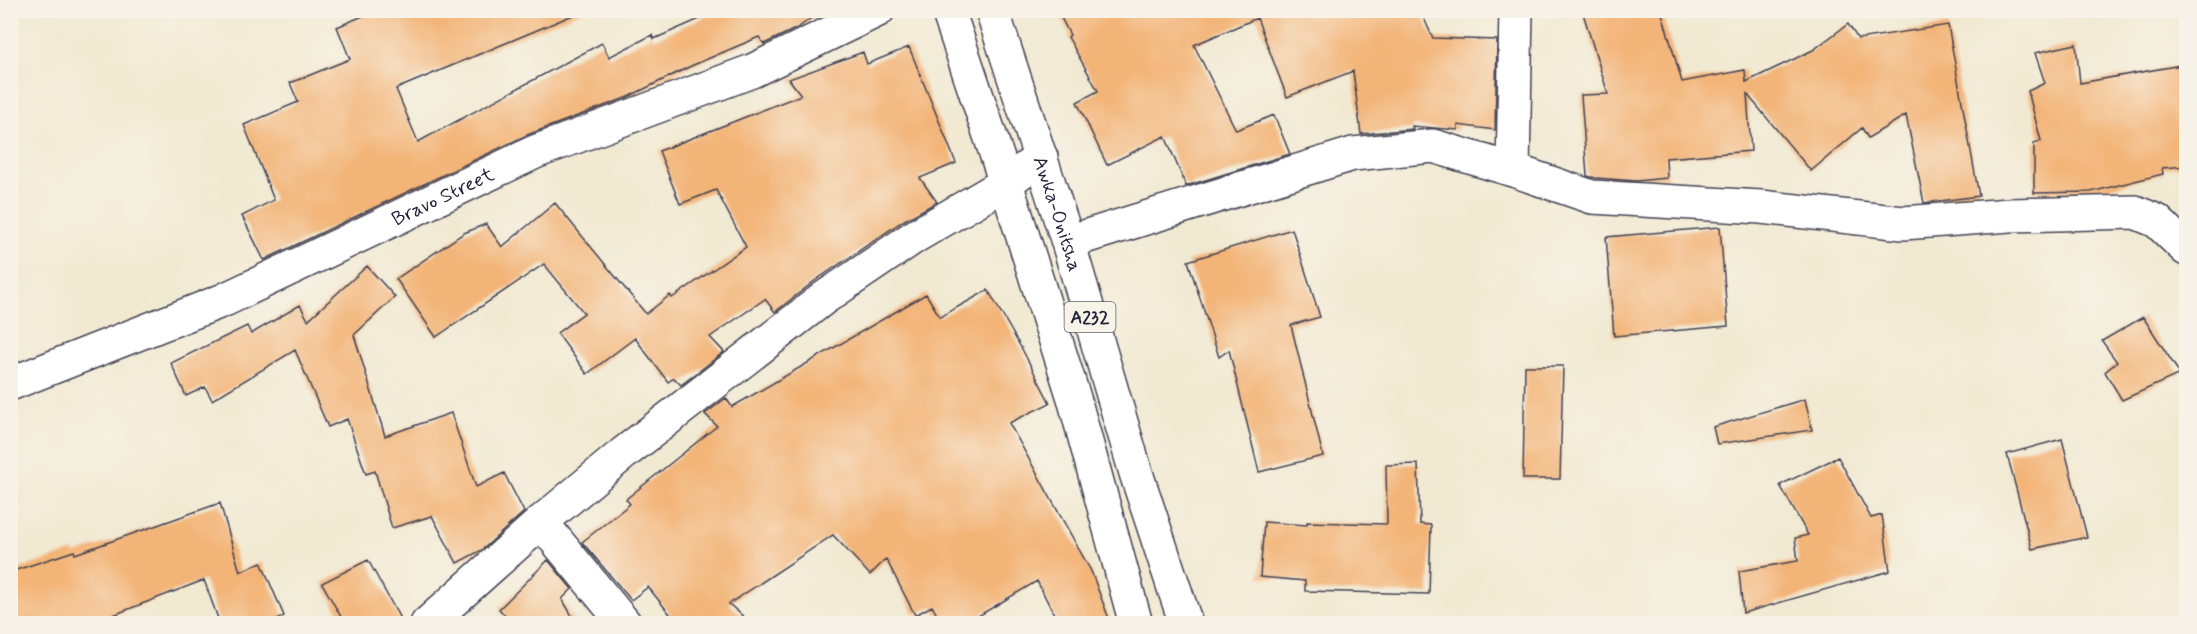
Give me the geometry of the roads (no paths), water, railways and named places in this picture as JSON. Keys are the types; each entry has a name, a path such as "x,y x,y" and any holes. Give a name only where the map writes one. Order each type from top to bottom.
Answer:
{"street":[{"name":"Bravo Street","path":"10,384 224,300 535,152 752,70 878,10"},
{"name":"Awka-Onitsha","path":"948,10 1074,398 1136,624"},
{"name":"Awka-Onitsha","path":"992,10 1068,242 1136,473 1186,624"},
{"path":"1513,170 1516,10"},
{"path":"1068,242 1353,154 1432,146 1592,197 1761,207 1903,223 2010,215 2135,212 2157,220 2187,249"},
{"path":"427,624 541,522 693,398 824,298 914,237 1006,183 1041,157"},
{"path":"541,522 625,624"}]}
